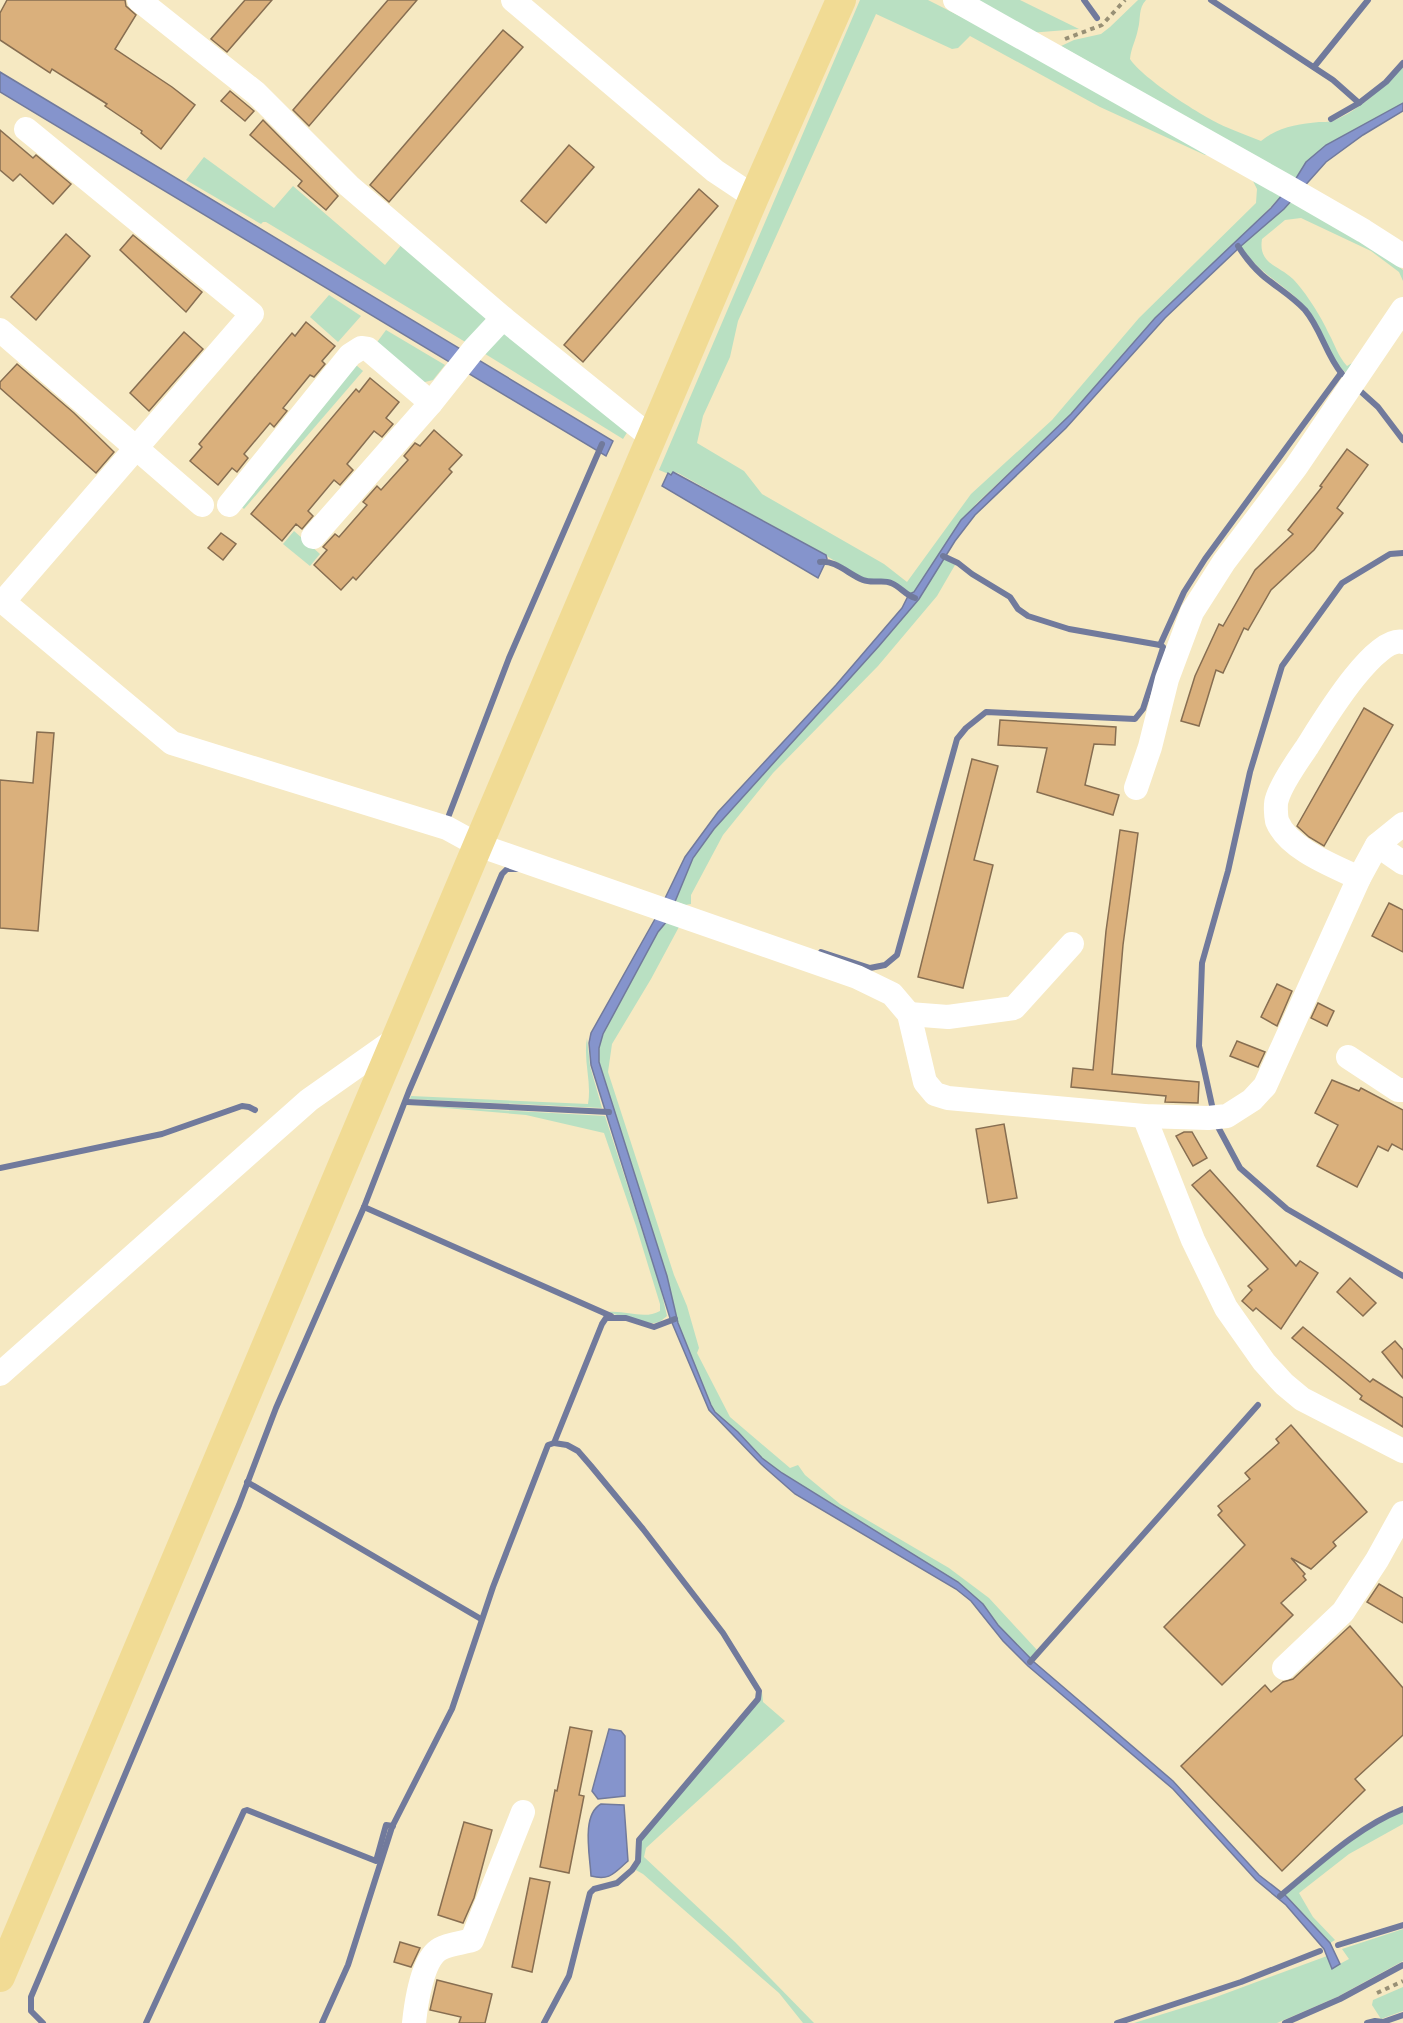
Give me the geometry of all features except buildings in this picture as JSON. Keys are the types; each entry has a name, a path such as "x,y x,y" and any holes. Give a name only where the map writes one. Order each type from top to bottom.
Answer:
{"main road":[{"path":"0,1977 478,845 754,197 841,0"}],"street":[{"path":"139,0 256,93 349,186 502,318 652,438"},
{"path":"513,0 715,171 754,197"},
{"path":"955,0 1294,191 1403,256"},
{"path":"26,129 252,314 2,600 172,742 447,828 478,845 857,977 892,994 909,1014 925,1082 935,1094 948,1098 1144,1116 1208,1118 1227,1116 1252,1100 1265,1086 1359,878 1377,845 1403,824"},
{"path":"1136,788 1150,747 1167,679 1192,612 1224,562 1296,467 1403,309"},
{"path":"314,537 502,318"},
{"path":"0,330 202,505"},
{"path":"228,505 350,355 361,348 368,349 431,403"},
{"path":"1359,878 1313,856 1287,837 1277,820 1276,799 1342,692 1373,656 1387,645 1399,640 1403,642"},
{"path":"1377,845 1403,863"},
{"path":"909,1014 948,1017 1014,1008 1072,944"},
{"path":"0,1374 309,1100 397,1038"},
{"path":"1348,1057 1398,1090 1403,1090"},
{"path":"1144,1116 1193,1240 1226,1308 1264,1362 1284,1384 1302,1399 1403,1451"},
{"path":"1284,1668 1343,1611 1377,1560 1403,1513"},
{"path":"414,2023 417,2000 430,1960 440,1949 472,1940 523,1812"}],"path":[{"path":"1039,47 1102,25 1125,0"},
{"path":"1377,1993 1403,1981"}],"green space":[{"path":"860,0 928,0 997,35 1211,154 1205,155 1100,107 970,36 958,48 952,49 876,14 738,321 730,357 703,416 697,443 744,471 762,494 884,564 907,582 971,494 1052,420 1139,318 1256,203 1257,189 1252,179 1282,195 1249,230 1155,318 1071,414 976,504 914,592 911,593 903,591 894,582 863,578 678,473 674,472 671,475 659,470"},
{"path":"970,0 1020,0 1079,29 1029,33"},
{"path":"1138,0 1146,0 1141,10 1130,59 1147,77 1174,97 1226,127 1261,141 1274,132 1288,127 1333,121 1353,111 1371,97 1403,65 1403,103 1326,145 1295,180 1061,46 1074,40 1101,34"},
{"path":"204,157 274,208 293,186 385,265 402,244 485,314 486,321 467,343 266,222 261,224 186,180"},
{"path":"1291,202 1386,256 1403,270 1403,281 1399,272 1371,251 1301,218 1285,220 1262,239 1263,254 1266,259 1298,284 1318,313 1344,362 1347,366 1352,363 1346,373 1335,360 1308,310 1256,265 1241,246"},
{"path":"329,295 361,316 338,342 310,317"},
{"path":"386,330 445,365 433,380 421,383 375,345"},
{"path":"502,331 628,431 623,439 482,352"},
{"path":"356,365 363,371 244,509 237,503"},
{"path":"294,531 320,554 310,566 283,544"},
{"path":"944,559 955,565 937,596 878,666 773,773 723,835 691,895 691,904 685,905 675,901 693,858 714,829 879,646 919,599"},
{"path":"667,921 680,925 612,1044 608,1072 674,1275 687,1306 699,1348 697,1353 730,1417 790,1468 798,1465 805,1475 840,1504 949,1568 989,1598 1037,1650 1030,1658 998,1625 983,1604 782,1473 762,1458 715,1412 711,1405 678,1323 667,1276 599,1062 599,1048 603,1034 658,932"},
{"path":"587,1038 590,1066 602,1108 410,1099 411,1096 588,1104"},
{"path":"410,1105 605,1116 660,1286 667,1316 661,1321 651,1323 608,1312 648,1315 660,1311 660,1304 604,1133 526,1115"},
{"path":"762,1692 763,1702 785,1721 646,1848 644,1857 735,1942 814,2023 803,2023 779,1993 643,1874 634,1869 639,1861 641,1840 759,1700"},
{"path":"1403,1811 1403,1824 1349,1854 1299,1893 1313,1917 1335,1940 1330,1943 1285,1895 1356,1837"},
{"path":"1403,1929 1403,1961 1337,1997 1277,2023 1134,2023 1208,2000 1327,1956 1332,1968 1349,1959 1342,1949"},
{"path":"1403,1987 1403,2011 1381,2019 1372,2005 1373,2000"}],"water":[{"path":"0,72 613,441 606,456 0,92"},
{"path":"1403,103 1403,111 1363,135 1326,162 1284,209 1165,318 1066,428 975,515 955,541 919,599 714,829 693,858 667,921 658,932 603,1034 599,1048 599,1062 667,1276 678,1323 715,1412 762,1458 782,1473 958,1582 983,1604 998,1625 1034,1662 1173,1781 1259,1875 1286,1896 1330,1943 1340,1964 1332,1969 1324,1949 1286,1905 1256,1880 1173,1789 1028,1666 1003,1641 971,1601 956,1589 795,1494 761,1464 709,1410 670,1318 591,1065 589,1043 591,1033 655,919 685,857 718,812 836,685 902,608 909,594 914,592 961,520 1071,414 1155,318 1271,208 1295,180 1306,162 1326,145"},
{"path":"673,472 826,555 827,559 818,578 662,486 668,473 671,475"},
{"path":"609,1729 621,1731 625,1736 625,1796 598,1799 592,1791"},
{"path":"601,1804 624,1805 628,1861 607,1877 591,1876 589,1826 595,1809"}],"waterway":[{"path":"1084,0 1097,18"},
{"path":"1211,0 1333,80 1359,103 1331,119"},
{"path":"1314,67 1368,0"},
{"path":"1359,103 1386,82 1403,63"},
{"path":"1238,246 1259,272 1295,300 1311,317 1336,367 1342,374"},
{"path":"821,952 870,968 885,965 897,955 957,739 966,728 986,712 1135,719 1143,709 1162,651 1163,647 1160,645 1184,592 1205,559 1341,373"},
{"path":"1358,389 1378,407 1403,440"},
{"path":"449,815 509,658 602,444"},
{"path":"1213,1110 1199,1046 1202,963 1228,871 1250,772 1282,666 1342,583 1390,554 1403,553"},
{"path":"943,556 958,563 1010,597 1018,609 1028,616 1069,629 1160,645"},
{"path":"820,562 837,565 867,581 891,583 915,598"},
{"path":"43,2023 31,2011 31,1997 239,1505 276,1408 364,1207 409,1091 502,874 507,869 517,869"},
{"path":"407,1102 609,1112"},
{"path":"0,1168 162,1134 242,1106 255,1110"},
{"path":"1217,1125 1240,1168 1287,1209 1403,1276"},
{"path":"364,1207 611,1316"},
{"path":"322,2023 348,1965 392,1827 452,1709 493,1587 548,1445 554,1443 602,1324 606,1318 626,1318 654,1327 675,1319"},
{"path":"1030,1662 1258,1405"},
{"path":"544,2023 569,1976 590,1893 594,1889 617,1883 632,1870 638,1861 639,1840 758,1699 759,1691 723,1633 591,1466 578,1451 567,1445 554,1443"},
{"path":"247,1482 481,1619"},
{"path":"1280,1896 1354,1836 1403,1809"},
{"path":"146,2023 244,1811 247,1810 376,1861 386,1825 393,1826"},
{"path":"1338,1945 1403,1925"},
{"path":"1117,2023 1241,1982 1320,1951"},
{"path":"1285,2023 1340,1999 1403,1965"},
{"path":"1367,2023 1383,2022 1403,2015"}]}
